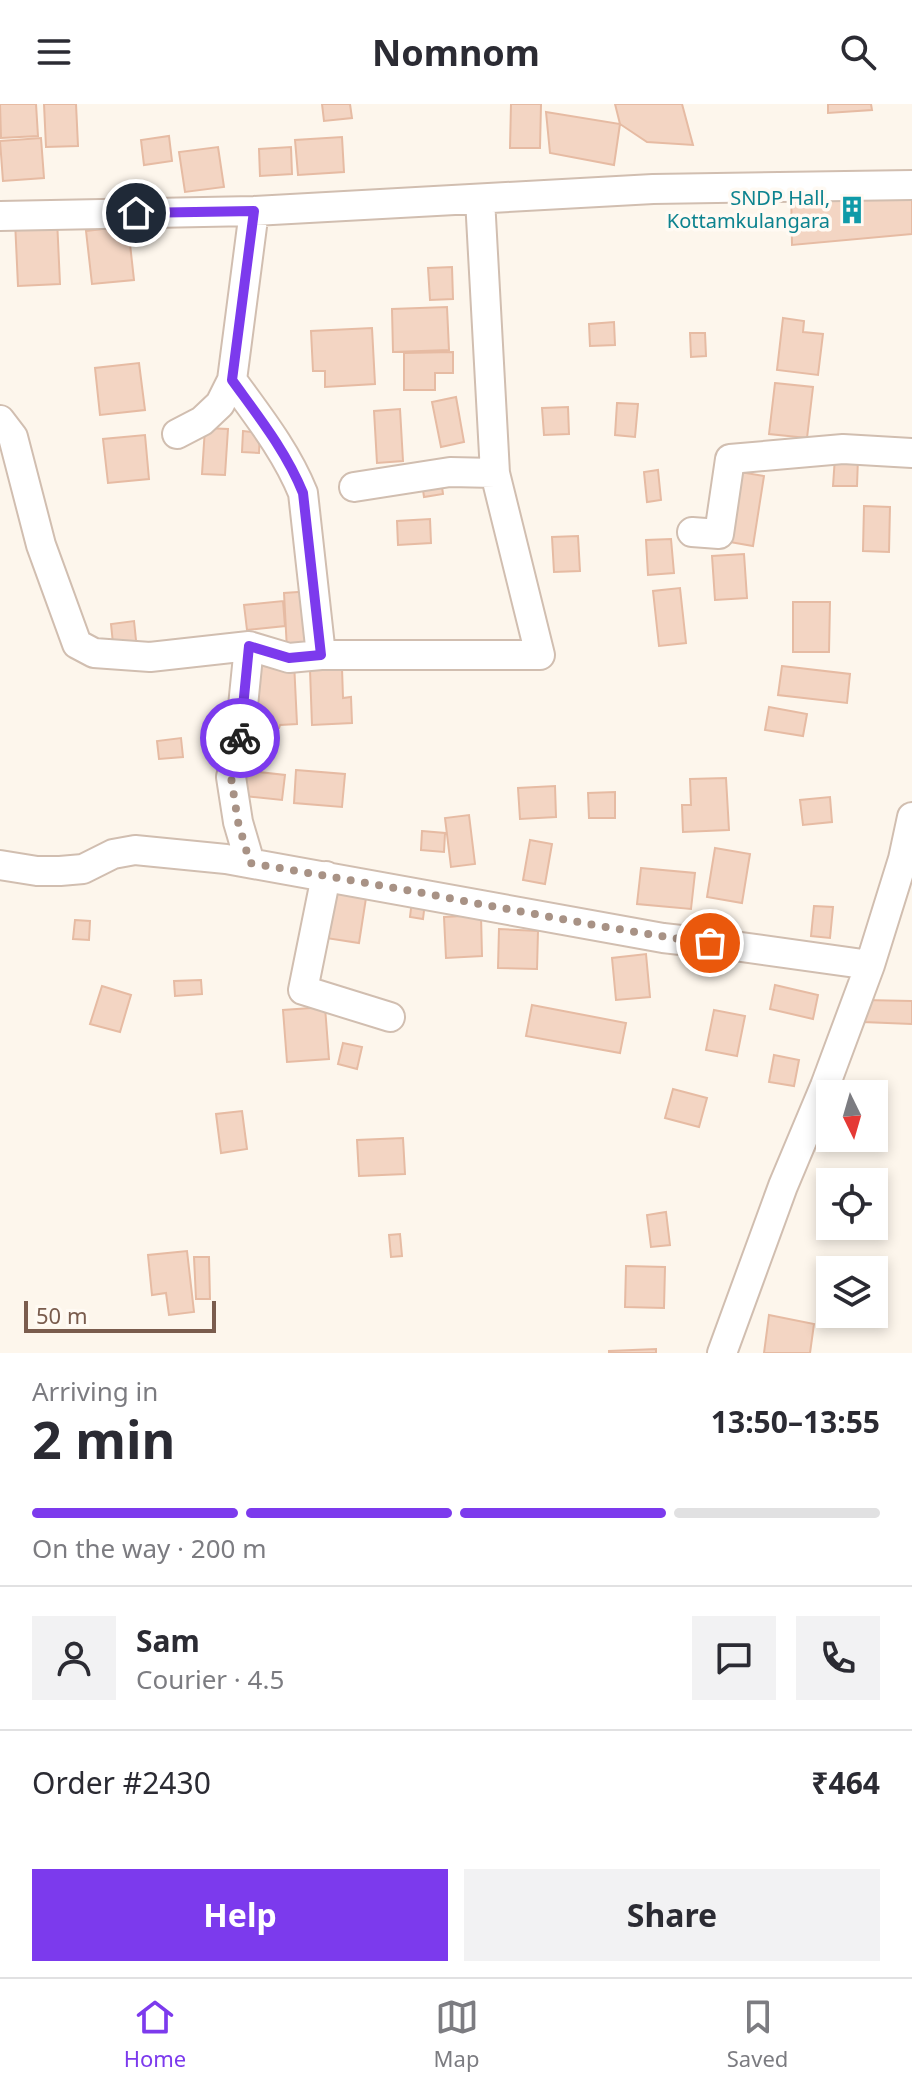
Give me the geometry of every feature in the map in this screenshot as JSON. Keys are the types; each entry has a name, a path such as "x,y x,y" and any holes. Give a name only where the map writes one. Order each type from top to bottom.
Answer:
{"street":[{"path":"0,216 254,211 653,189 912,185"},
{"path":"0,420 13,437 41,545 77,644 94,653 150,657 249,646 289,658 321,655 540,655 495,473 480,199"},
{"path":"177,434 202,421 220,404 232,380 254,211"},
{"path":"232,380 282,450 303,493 321,655"},
{"path":"692,532 719,534 730,459 843,449 912,453"},
{"path":"354,487 450,472 495,473"},
{"path":"249,646 239,746 231,777 238,822 250,863"},
{"path":"722,1353 783,1186 825,1086 870,965 903,859 912,817"},
{"path":"0,865 37,871 83,869 113,854 135,850 226,859 663,938 870,965"},
{"path":"326,876 303,990 390,1017"}],"building":[{"path":"0,104 36,104 38,136 1,138"},
{"path":"44,104 76,104 78,146 46,147"},
{"path":"322,104 350,104 352,118 324,121"},
{"path":"511,104 541,104 540,148 510,148"},
{"path":"615,104 682,104 693,145 647,142 620,124"},
{"path":"828,104 871,104 872,110 828,113"},
{"path":"546,112 620,124 614,165 550,153"},
{"path":"169,136 172,161 144,165 141,140"},
{"path":"342,137 344,172 298,175 295,140"},
{"path":"41,138 44,178 3,181 0,141"},
{"path":"218,147 224,187 185,192 179,152"},
{"path":"291,147 292,174 260,176 259,149"},
{"name":"SNDP Hall, Kottamkulangara","path":"912,185 912,234 792,245 791,187"},
{"path":"57,219 60,284 18,286 15,221"},
{"path":"128,226 134,280 92,284 86,231"},
{"path":"452,267 453,299 430,300 428,268"},
{"path":"447,307 449,350 393,352 392,309"},
{"path":"783,318 804,321 803,332 823,334 818,375 777,370"},
{"path":"614,322 615,345 590,346 589,324"},
{"path":"372,328 375,384 325,387 325,371 313,371 311,331"},
{"path":"690,333 705,333 706,356 691,357"},
{"path":"453,352 453,373 435,373 435,390 404,390 404,353"},
{"path":"139,363 145,410 100,415 95,368"},
{"path":"775,383 813,387 807,438 769,434"},
{"path":"456,397 464,442 441,447 432,402"},
{"path":"617,403 638,404 635,437 615,435"},
{"path":"568,407 569,434 544,435 542,408"},
{"path":"400,409 403,461 377,463 374,411"},
{"path":"205,428 228,429 225,475 202,474"},
{"path":"243,431 260,433 259,453 242,452"},
{"path":"145,435 149,479 108,483 103,439"},
{"path":"835,457 858,458 857,486 833,486"},
{"path":"658,470 661,500 647,502 644,472"},
{"path":"734,471 764,476 753,546 724,541"},
{"path":"441,480 443,494 424,497 422,483"},
{"path":"864,506 890,507 889,552 863,551"},
{"path":"430,519 431,543 398,545 397,521"},
{"path":"578,536 580,571 554,572 552,537"},
{"path":"671,539 674,573 648,575 646,540"},
{"path":"744,554 747,598 715,600 712,556"},
{"path":"680,588 686,643 659,646 653,591"},
{"path":"312,591 315,649 287,650 284,593"},
{"path":"283,601 285,626 247,630 244,605"},
{"path":"793,602 830,602 829,652 793,652"},
{"path":"134,621 137,650 114,653 111,624"},
{"path":"294,662 297,724 259,729 256,664"},
{"path":"782,666 850,674 847,703 778,695"},
{"path":"342,668 343,698 351,697 352,723 312,725 310,670"},
{"path":"769,707 807,714 803,736 765,730"},
{"path":"181,738 183,757 159,759 157,741"},
{"path":"239,758 260,760 259,772 285,775 282,800 235,795"},
{"path":"296,770 345,774 342,807 294,803"},
{"path":"726,778 729,830 683,832 682,805 691,805 690,779"},
{"path":"555,786 556,817 520,819 518,788"},
{"path":"615,792 615,818 589,818 588,793"},
{"path":"830,797 832,822 803,825 800,800"},
{"path":"469,815 475,864 451,867 445,818"},
{"path":"422,831 445,833 444,852 421,850"},
{"path":"530,840 552,844 545,884 523,880"},
{"path":"715,848 750,854 742,903 707,897"},
{"path":"641,868 695,873 691,909 637,904"},
{"path":"334,892 366,898 359,943 326,938"},
{"path":"413,892 426,894 423,919 410,917"},
{"path":"814,906 833,907 830,938 811,936"},
{"path":"481,915 482,956 446,958 444,917"},
{"path":"75,920 90,921 89,940 73,939"},
{"path":"499,929 538,931 537,969 498,968"},
{"path":"646,954 650,997 616,1000 612,958"},
{"path":"201,980 202,994 175,996 174,981"},
{"path":"775,985 818,995 813,1019 770,1009"},
{"path":"102,986 131,995 120,1032 90,1024"},
{"path":"864,1000 912,1001 912,1024 863,1022"},
{"path":"532,1005 626,1023 620,1053 526,1036"},
{"path":"325,1007 329,1059 287,1062 283,1010"},
{"path":"714,1010 745,1016 737,1056 706,1050"},
{"path":"343,1043 362,1047 357,1069 338,1064"},
{"path":"774,1055 799,1060 794,1086 769,1082"},
{"path":"673,1089 707,1098 699,1127 665,1118"},
{"path":"242,1111 247,1149 221,1153 216,1114"},
{"path":"403,1138 405,1174 359,1176 357,1140"},
{"path":"666,1212 670,1245 651,1247 647,1215"},
{"path":"400,1234 402,1256 391,1257 389,1235"},
{"path":"187,1251 194,1312 169,1315 166,1293 152,1295 148,1255"},
{"path":"194,1257 209,1257 210,1299 196,1299"},
{"path":"626,1266 665,1267 664,1308 625,1307"},
{"path":"769,1315 814,1324 810,1353 764,1353"},
{"path":"656,1349 656,1353 609,1353 609,1351"}],"way so far":[{"path":"240,738 231,777 238,822 250,863 663,938 710,943"}],"place":[{"name":"SNDP Hall, Kottamkulangara","path":"852,210"}],"route":[{"path":"136,213 254,211 232,380 282,450 303,493 321,655 289,658 249,646 240,738"}]}
